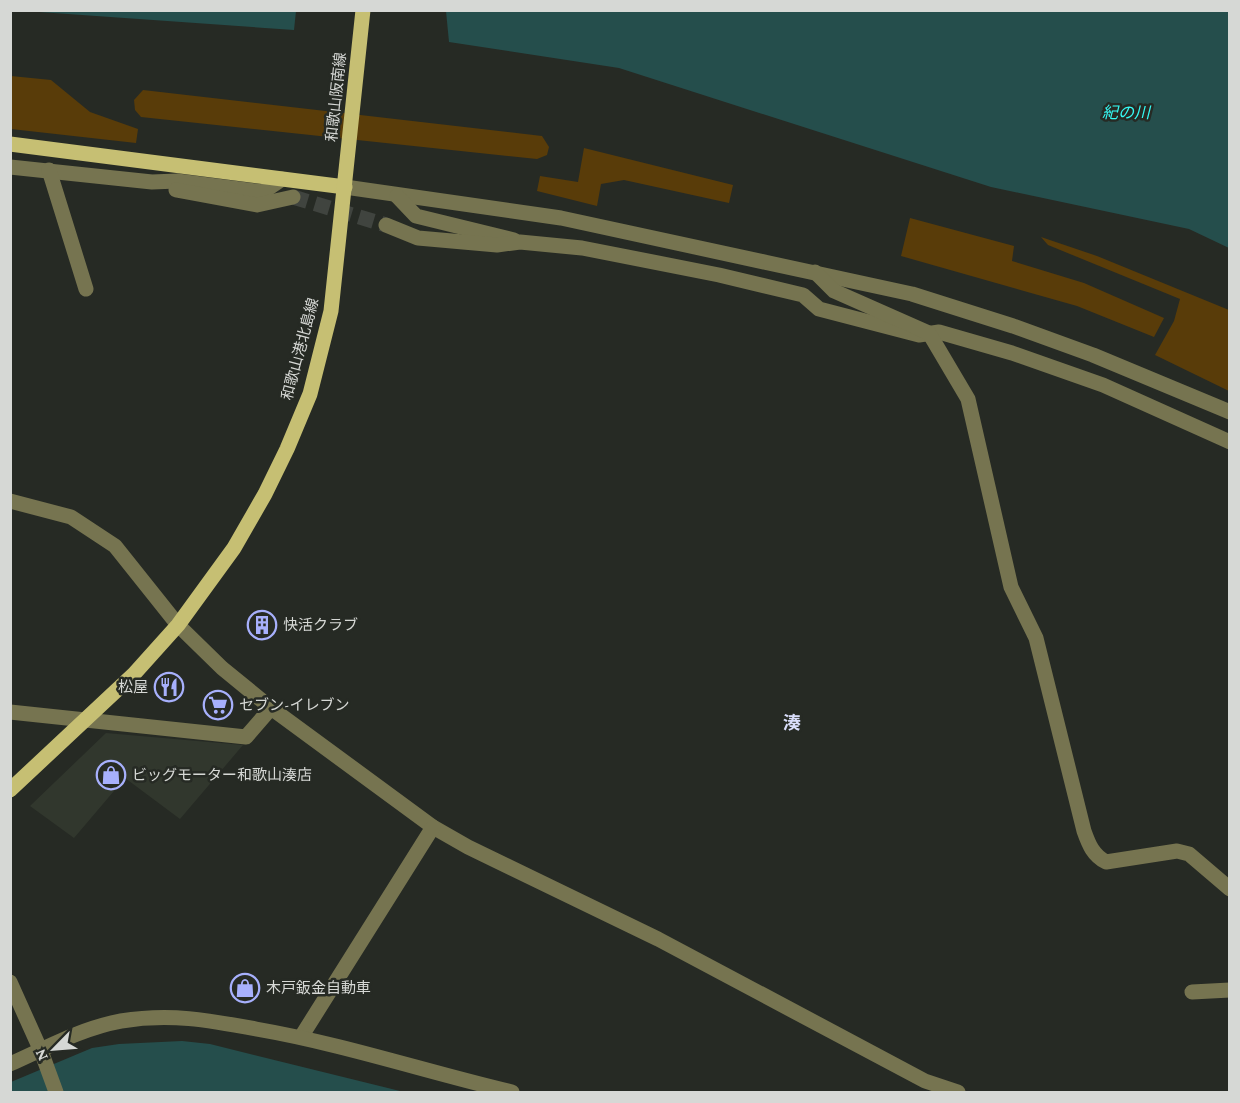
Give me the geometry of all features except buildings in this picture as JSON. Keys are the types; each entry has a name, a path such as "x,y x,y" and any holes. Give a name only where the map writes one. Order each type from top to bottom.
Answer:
{"main road":[{"name":"和歌山阪南線","path":"345,187 363,10"},
{"path":"10,144 345,187"},
{"name":"和歌山港北島線","path":"10,790 134,674 178,625 234,549 274,476 310,394 331,311 345,187"}],"street":[{"path":"10,167 152,182 177,181 263,192 282,179"},
{"path":"50,170 86,289"},
{"path":"152,182 183,192 257,205 293,196"},
{"path":"345,187 561,218 912,294 1013,326 1093,355 1230,412"},
{"path":"398,196 416,216 520,242 582,248 719,275 803,295 819,309 919,335 939,332 1012,353 1103,385 1230,442"},
{"path":"386,225 418,238 497,245 520,242"},
{"path":"813,271 834,291 929,333 968,399 1011,587 1036,638 1084,831 1097,858 1106,862 1177,851 1189,854 1230,889"},
{"path":"10,501 70,517 115,546 178,625 222,668 271,708 433,828 658,939 925,1081 958,1092"},
{"path":"10,712 246,737 271,708"},
{"path":"301,1037 433,828"},
{"path":"10,982 56,1092"},
{"path":"1192,992 1230,990"},
{"path":"10,1064 42,1055 83,1032 120,1022 158,1017 194,1018 301,1037 512,1092"}],"shaded area":[{"path":"11,76 51,80 90,112 138,129 136,143 11,129"},
{"path":"143,90 542,136 549,147 547,155 537,159 141,117 135,110 134,100"},
{"path":"584,148 733,185 729,203 624,180 601,184 597,206 537,191 540,176 578,182"},
{"path":"910,218 1014,246 1012,261 1084,283 1164,318 1154,337 1077,306 901,256"},
{"path":"1041,237 1097,256 1229,310 1229,391 1155,355 1174,321 1180,299 1048,245"},
{"path":"106,733 243,745 180,819 125,778 74,838 30,806"}],"water":[{"path":"11,10 296,10 296,11 294,30"},
{"name":"紀の川","path":"446,11 1229,11 1229,248 1189,229 991,187 619,68 449,42"},
{"path":"182,1041 210,1044 404,1092 11,1092 11,1082 92,1048 119,1044"}],"tunnel":[{"path":"293,197 386,225"}],"place":[{"name":"快活クラブ","path":"262,625"},
{"name":"松屋","path":"169,687"},
{"name":"セブン-イレブン","path":"218,705"},
{"name":"ビッグモーター和歌山湊店","path":"111,775"},
{"name":"木戸鈑金自動車","path":"245,988"}],"district":[{"name":"湊","path":"792,723"}]}
